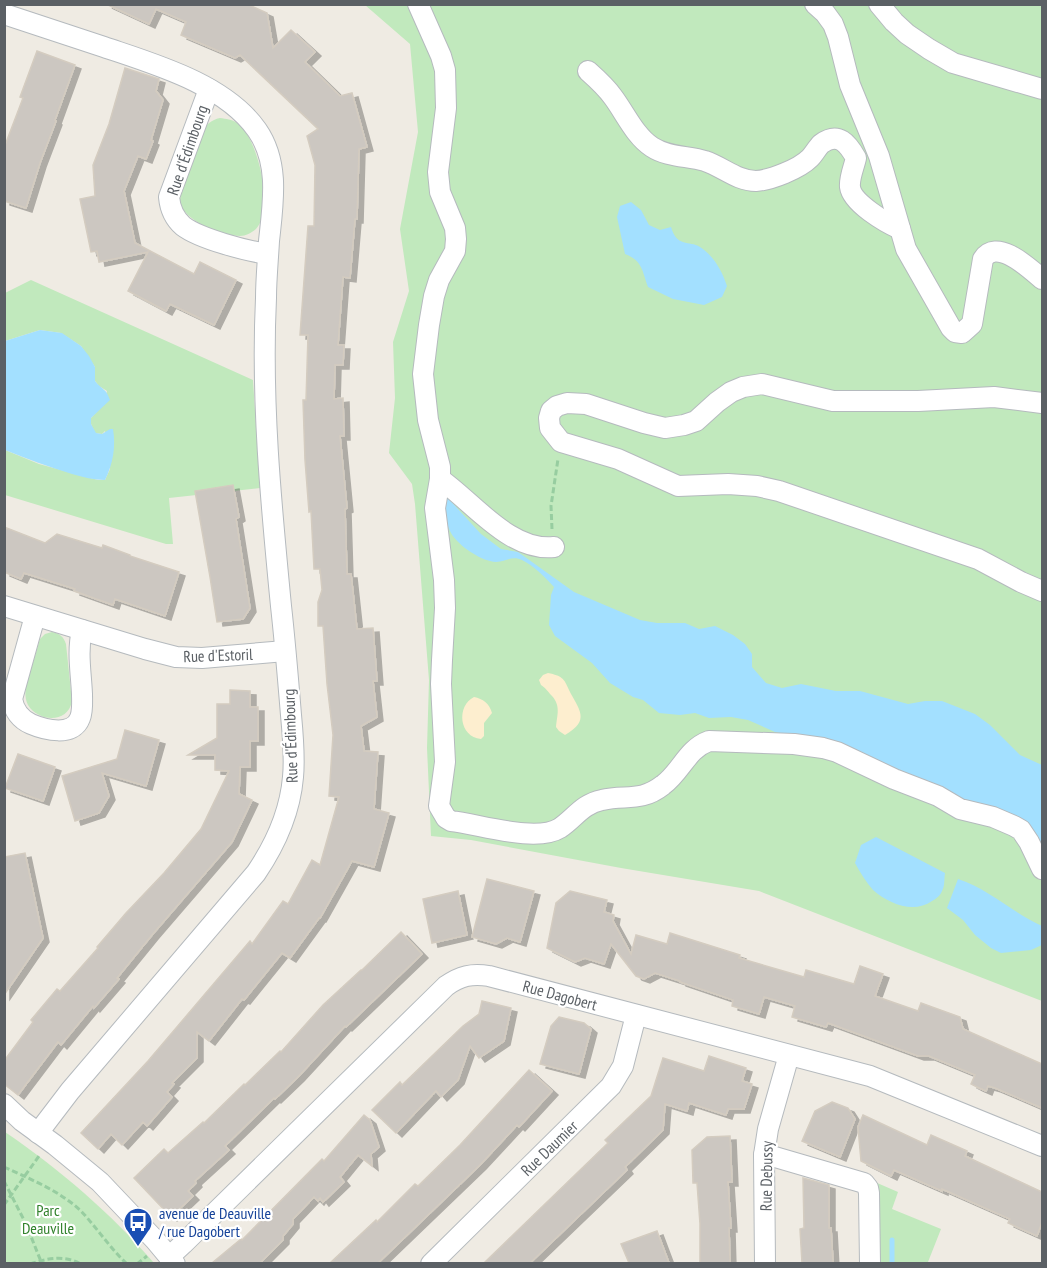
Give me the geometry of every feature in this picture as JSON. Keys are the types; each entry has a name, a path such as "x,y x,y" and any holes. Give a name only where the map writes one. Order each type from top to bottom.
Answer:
{"street":[{"path":"418,4 445,70 446,108 438,172 440,192 455,228 456,239 455,251 439,280 434,296 423,374 428,420 440,467 435,508 445,608 441,660 445,762 440,806 446,818 451,821 525,834 551,832 583,807 599,800 638,798 663,785 675,774 691,752 709,741 794,744 837,752 938,796 960,809 993,817 1014,826 1021,830 1029,842 1042,869"},
{"path":"815,4 833,24 838,37 850,85 879,156 906,249 955,332 962,333 972,324 983,259 987,254 1000,251 1008,253 1042,279"},
{"path":"879,4 907,34 953,63 1042,89"},
{"name":"Rue d'Édimbourg","path":"5,17 157,65 209,89 228,101 250,120 269,154 274,185 264,339 265,409 294,762 286,814 272,847 256,873 38,1132"},
{"path":"588,71 605,86 633,126 653,148 706,161 739,178 756,181 774,177 810,159 820,145 830,139 839,139 849,146 856,158 850,186 853,195 887,224 900,230"},
{"name":"Rue d'Édimbourg","path":"209,89 169,197 171,209 182,224 199,234 250,251 268,254"},
{"path":"1042,403 994,397 918,401 833,401 762,384 742,387 731,392 696,421 684,425 665,428 586,404 567,403 556,406 549,418 550,428 561,442 618,459 678,486 728,484 757,486 779,491 978,560 1042,591"},
{"path":"440,479 490,521 512,536 528,544 544,548 554,547"},
{"name":"Rue d'Estoril","path":"4,606 176,657 202,658 285,651"},
{"path":"35,616 12,699 17,713 23,719 40,727 52,730 71,728 81,717 79,656 82,630"},
{"name":"Rue Dagobert","path":"172,1260 183,1245 446,986 462,976 471,974 489,976 881,1080 1042,1146"},
{"name":"Rue Daumier","path":"431,1263 611,1086 622,1066 636,1015"},
{"name":"Rue Debussy","path":"765,1263 765,1155 768,1128 789,1055"},
{"path":"4,1104 13,1119 38,1132 108,1189 172,1260"},
{"path":"765,1155 864,1183 869,1193 870,1263"}],"path":[{"path":"554,547 551,506 561,442"},
{"path":"4,1205 40,1154"},
{"path":"4,1167 59,1194 71,1203 127,1263"},
{"path":"4,1181 26,1224 41,1262"},
{"path":"30,1263 58,1257 69,1258 81,1263"}],"green space":[{"path":"365,5 1042,5 1042,1001 759,891 471,840 431,836 427,748 429,680 415,504 412,484 389,453 395,398 393,342 409,291 400,229 418,132 410,44"},
{"path":"220,118 235,122 245,131 252,143 262,174 264,207 261,220 256,229 240,236 204,226 187,214 180,201 202,131 214,120"},
{"path":"31,280 253,380 260,488 169,498 173,544 166,544 5,495 5,450 39,464 98,480 105,480 110,469 105,431 102,434 95,433 91,424 91,418 103,405 107,391 95,381 95,367 81,346 61,333 40,330 5,341 5,293"},
{"path":"52,632 61,636 66,644 72,701 65,714 52,718 33,711 27,703 25,694 40,639"},
{"name":"Parc Deauville","path":"5,1132 84,1193 120,1226 154,1263 5,1263"},
{"path":"868,1179 898,1192 892,1209 941,1229 928,1262 930,1263 871,1263"}],"sand":[{"path":"548,673 564,680 579,709 578,724 565,735 556,727 557,703 539,680"},
{"path":"474,697 485,702 492,713 484,723 484,736 481,739 468,733 463,721 464,707"}],"water":[{"path":"631,202 641,210 649,225 660,230 671,227 680,241 700,247 713,259 727,286 722,297 704,305 673,299 648,287 639,263 625,254 617,217 620,206"},
{"path":"40,330 62,333 81,346 95,367 95,381 110,400 91,418 91,424 96,433 102,434 113,429 113,455 105,480 72,474 5,450 5,341"},
{"path":"445,495 481,534 501,549 518,552 574,592 640,620 657,623 685,623 699,629 715,626 733,635 745,644 752,654 752,667 766,683 782,688 801,684 836,691 860,691 908,704 942,701 975,714 990,725 1020,755 1042,765 1042,855 969,804 799,737 775,732 748,720 731,717 709,718 695,713 680,715 659,713 643,700 633,697 610,683 592,663 555,636 549,625 551,595 554,587 539,572 518,558 499,562 485,559 473,554 457,541 447,522 443,504"},
{"path":"876,837 945,873 944,887 939,896 925,905 910,907 894,903 873,890 855,863 861,845"},
{"path":"958,879 980,889 1042,926 1042,945 1031,950 1001,953 991,948 975,935 963,920 947,908"}],"building":[{"path":"106,4 247,4 267,13 273,48 291,30 315,52 305,62 340,96 352,93 367,147 359,149 357,219 355,219 350,278 343,277 338,345 344,345 343,365 335,365 334,399 343,398 344,436 340,436 347,508 345,509 347,574 351,574 357,629 373,628 377,681 373,681 377,717 361,726 364,751 378,752 374,809 389,813 374,867 352,861 320,918 290,958 282,953 209,1041 197,1032 197,1058 172,1083 174,1084 167,1092 172,1097 147,1126 143,1122 122,1145 111,1134 98,1149 81,1133 148,1061 250,941 252,944 283,901 288,904 312,860 320,865 339,797 329,796 333,735 323,626 318,626 318,602 322,590 320,569 314,569 305,460 303,400 306,400 308,335 300,335 308,226 314,226 315,165 307,136 318,129 240,55 235,58 181,35 186,22 156,9 149,24"},
{"path":"37,51 75,65 26,208 4,201 4,148 23,98 20,97"},
{"path":"125,68 159,79 156,91 163,100 146,159 138,156 124,191 135,243 194,274 200,262 236,280 214,325 170,304 166,311 128,291 148,252 99,262 97,251 91,252 80,199 95,196 93,165 109,124"},
{"path":"233,485 250,608 243,619 217,622 195,491"},
{"path":"4,527 45,543 57,534 102,548 103,545 179,572 165,616 115,599 113,605 74,591 75,589 24,573 21,579 4,572"},
{"path":"230,690 250,691 250,707 258,707 258,741 250,741 250,767 240,767 239,794 252,800 232,842 152,935 94,1008 93,1006 61,1045 58,1042 18,1095 4,1084 4,1061 33,1022 31,1020 57,989 60,991 201,829 229,771 215,770 215,755 188,755 217,738 217,704 230,704"},
{"path":"125,730 159,740 146,786 102,773 109,796 99,813 75,821 62,776 117,759"},
{"path":"18,754 55,767 43,801 5,788"},
{"path":"25,853 43,938 4,995 4,857"},
{"path":"487,879 534,891 520,942 507,938 496,944 472,937"},
{"path":"458,891 467,935 432,943 423,899"},
{"path":"570,891 607,900 604,912 614,915 613,921 631,954 636,935 667,944 670,933 740,955 739,958 804,977 806,970 854,984 860,966 883,974 875,996 918,1011 921,1003 960,1017 963,1029 1042,1064 1042,1108 995,1088 988,1086 986,1091 977,1087 971,1084 975,1075 929,1056 918,1056 828,1023 826,1027 792,1017 795,1006 764,997 759,1014 732,1006 733,1000 655,973 644,979 636,976 611,944 604,964 585,958 575,962 547,948 556,903"},
{"path":"401,932 422,954 345,1026 298,1077 225,1146 229,1150 195,1181 196,1183 188,1191 193,1196 171,1217 134,1178 164,1149 168,1153 204,1123 281,1052 323,1005"},
{"path":"482,1001 511,1008 504,1041 479,1058 470,1046 458,1080 441,1097 436,1091 396,1133 372,1110 400,1082 402,1085 463,1026 479,1014"},
{"path":"559,1017 584,1023 591,1029 579,1074 540,1064 551,1026"},
{"path":"709,1056 746,1068 742,1081 752,1084 744,1109 728,1109 726,1115 689,1103 687,1111 665,1104 663,1130 625,1167 627,1170 530,1263 484,1263 608,1143 605,1140 651,1096 663,1058 704,1071"},
{"path":"529,1070 552,1091 480,1165 378,1263 330,1263 376,1220 377,1222 415,1184 418,1186 460,1145"},
{"path":"832,1102 848,1108 855,1119 840,1157 802,1141 815,1111"},
{"path":"364,1115 370,1120 379,1147 371,1154 372,1166 358,1155 340,1177 344,1182 323,1202 320,1198 318,1201 314,1197 293,1219 293,1224 283,1236 283,1240 260,1263 212,1263 242,1240 322,1159 324,1161"},
{"path":"863,1115 927,1145 931,1135 967,1151 965,1156 1042,1192 1042,1222 1037,1236 1008,1223 1010,1219 942,1189 942,1191 894,1170 891,1176 861,1161 858,1127"},
{"path":"730,1136 732,1182 728,1182 731,1228 729,1228 730,1263 700,1263 700,1224 697,1183 693,1183 692,1150 707,1137"},
{"path":"803,1178 829,1185 829,1228 831,1228 833,1263 802,1263 800,1229 804,1228"},
{"path":"657,1231 669,1263 629,1263 621,1244"}],"waterway":[{"path":"892,1240 892,1264"}],"place":[{"name":"avenue de Deauville / rue Dagobert","path":"138,1248"}]}
